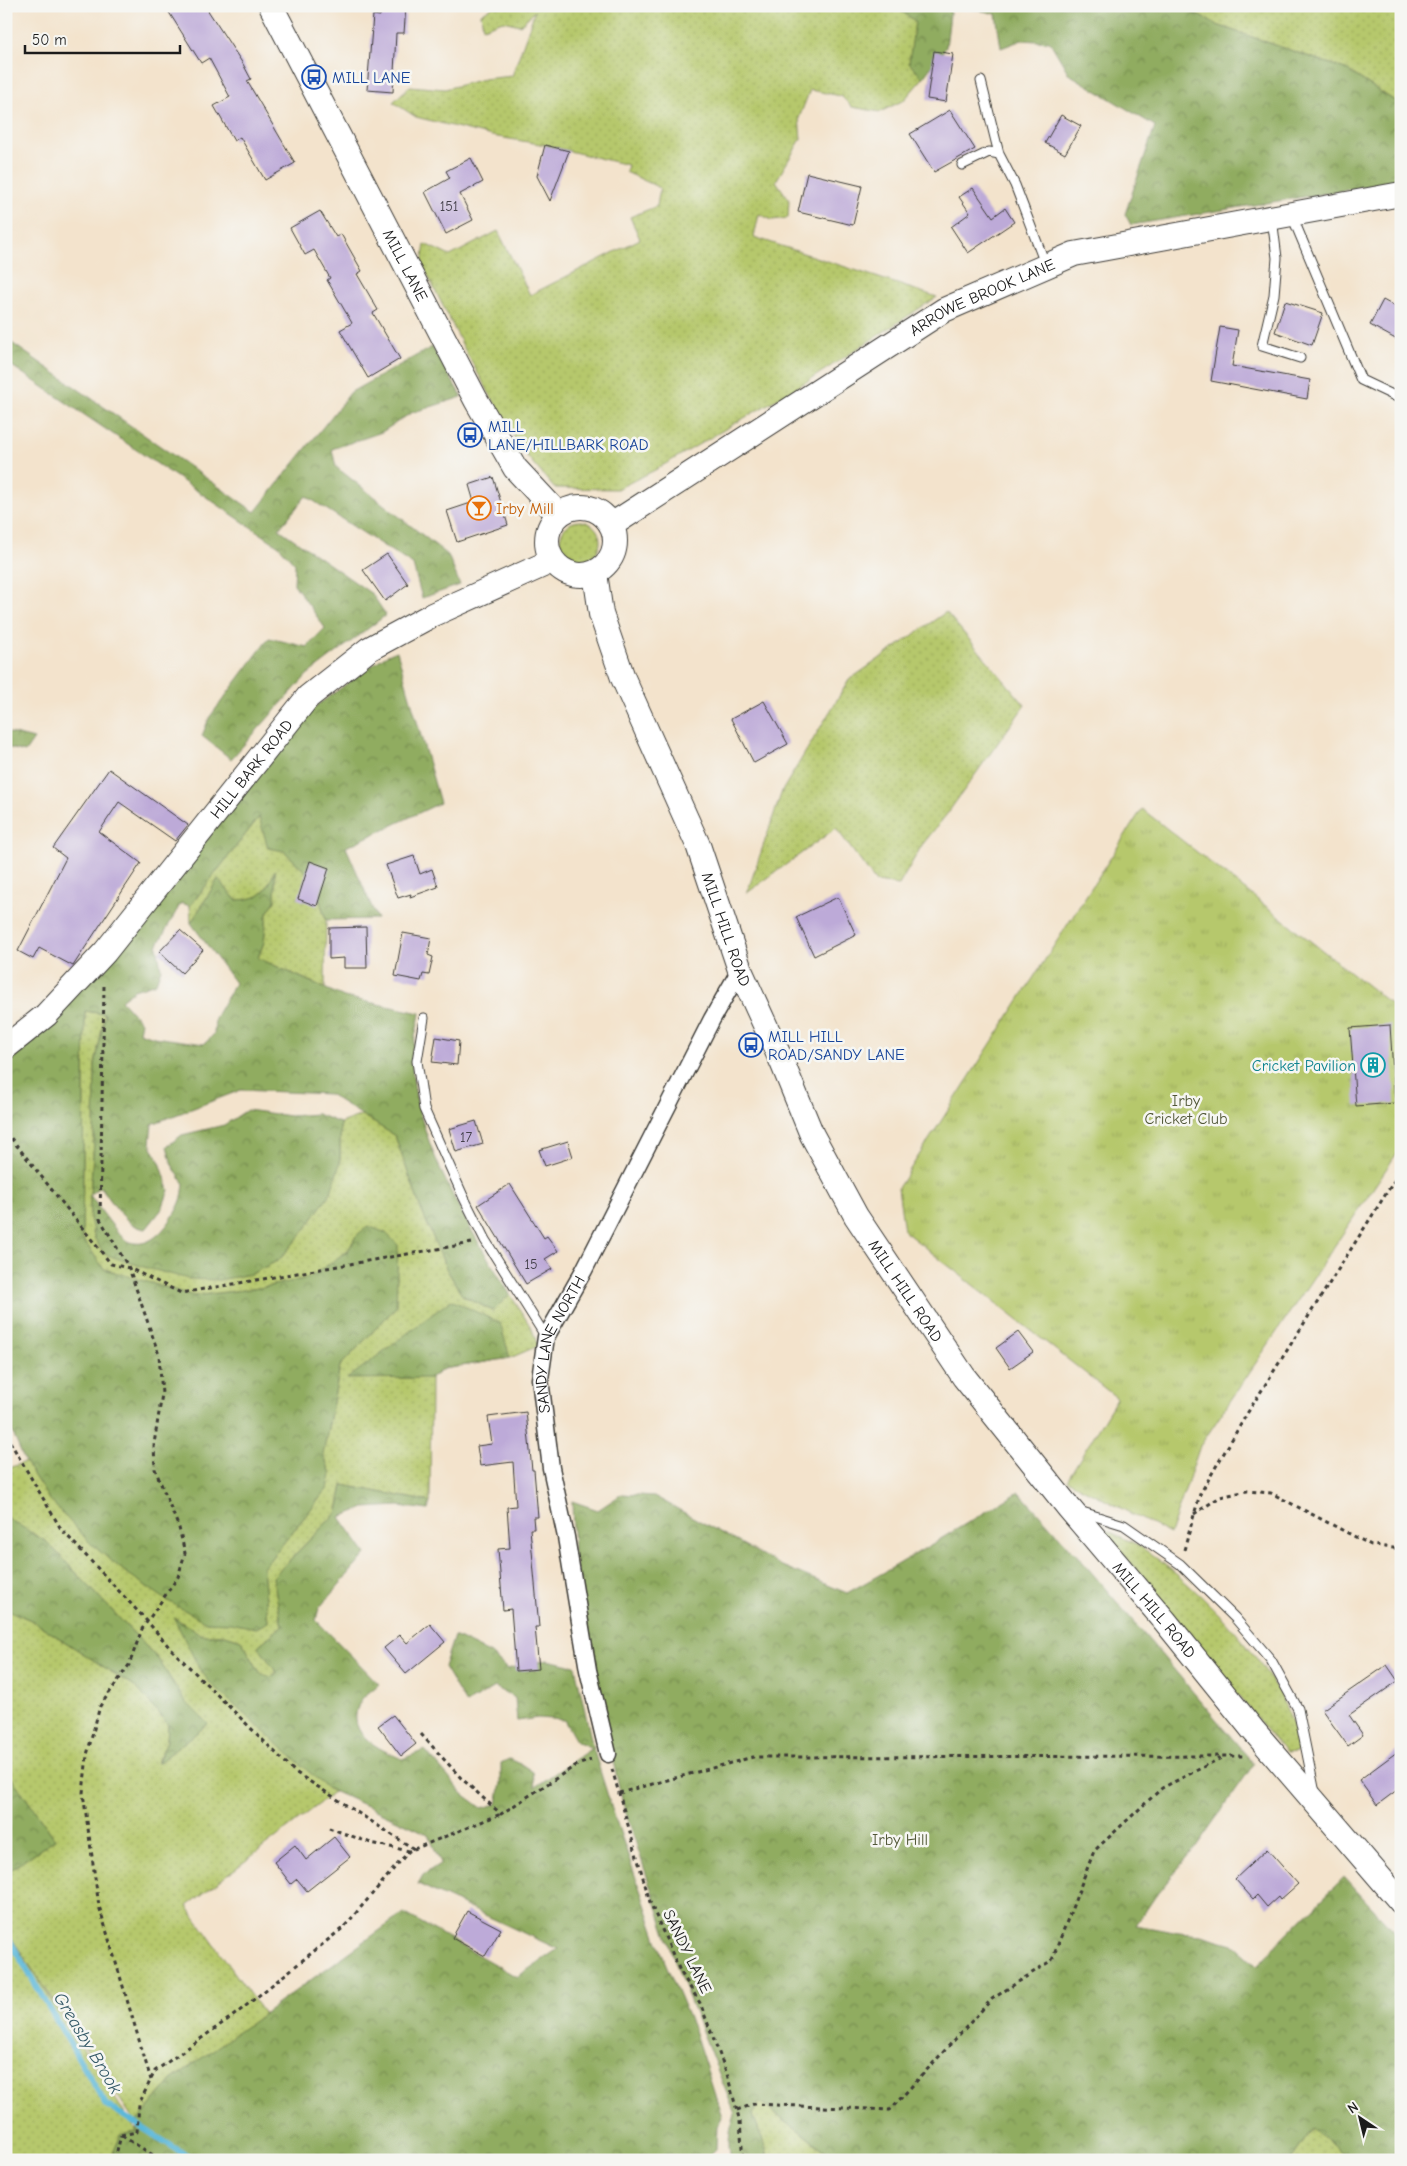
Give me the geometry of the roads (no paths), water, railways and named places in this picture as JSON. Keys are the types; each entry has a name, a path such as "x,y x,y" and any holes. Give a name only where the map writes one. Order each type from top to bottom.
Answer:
{"street":[{"name":"MILL LANE","path":"271,6 476,400 515,468 558,514"},
{"name":"ARROWE BROOK LANE","path":"613,524 944,310 1074,254 1401,194"},
{"path":"588,506 613,524 616,547 610,560 601,570 595,573 575,575 562,569 552,561 547,548 546,534 558,514 574,507 588,506"},
{"name":"HILL BARK ROAD","path":"6,1048 46,1015 105,952 308,698 369,650 432,615 552,561"},
{"name":"MILL HILL ROAD","path":"595,573 601,614 623,678 698,845 740,970 782,1062 812,1135 856,1216 964,1377 1069,1508 1165,1621 1275,1756 1401,1902"},
{"name":"SANDY LANE NORTH","path":"608,1754 588,1670 566,1537 551,1468 540,1379 546,1337 584,1270 708,1027 740,970"}],"lane":[{"path":"981,81 999,154 1015,185 1046,266"},
{"path":"962,165 989,152 999,154"},
{"path":"1282,216 1274,295 1262,346 1300,358"},
{"path":"1282,216 1361,380 1401,399"},
{"path":"424,1018 417,1061 424,1109 485,1240 546,1337"},
{"path":"1069,1508 1124,1525 1180,1564 1235,1618 1271,1660 1298,1709 1318,1807"}],"waterway":[{"name":"Greasby Brook","path":"6,1934 106,2105 194,2160"}],"place":[{"name":"MILL LANE","path":"314,77"},
{"name":"MILL LANE/HILLBARK ROAD","path":"470,435"},
{"name":"Irby Mill","path":"479,508"},
{"name":"MILL HILL ROAD/SANDY LANE","path":"751,1045"},
{"name":"Cricket Pavilion","path":"1373,1065"}],"park label":[{"name":"Irby Cricket Club","path":"1186,1109"},
{"name":"Irby Hill","path":"900,1839"}]}
